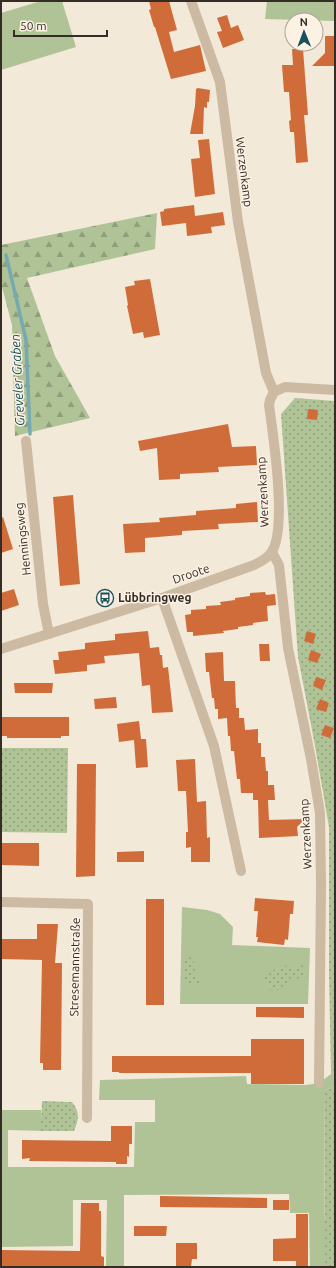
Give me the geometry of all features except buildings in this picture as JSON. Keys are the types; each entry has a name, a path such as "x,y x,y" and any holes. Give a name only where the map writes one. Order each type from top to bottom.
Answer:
{"street":[{"name":"Werzenkamp","path":"191,1 220,82 238,222 266,373 274,392 269,405 279,512 278,534 272,552 279,565 288,648 311,759 320,813 321,886 319,1083"},
{"path":"274,392 285,387 335,390"},
{"name":"Henningsweg","path":"26,441 43,604 49,634"},
{"name":"Droote","path":"1,649 162,598 254,566 264,560 272,552"},
{"path":"162,598 214,746 241,871"},
{"name":"Stresemannstraße","path":"1,902 88,904 87,1118"}],"green space":[{"path":"41,1 62,1 76,47 1,70 1,13"},
{"path":"267,1 335,1 335,21 324,21 324,12 284,12 284,20 265,19"},
{"path":"157,213 155,249 27,278 55,356 90,418 15,436 12,325 1,283 1,245"},
{"path":"295,398 335,401 335,1071 331,1074 329,827 298,657 281,414"},
{"path":"1,748 68,748 67,833 1,832"},
{"path":"182,907 207,910 220,914 233,927 232,945 310,948 308,1004 180,1004"},
{"path":"192,955 200,985 184,984 183,956"},
{"path":"301,963 307,974 272,993 263,976 285,964 288,970"},
{"path":"335,1071 335,1087 325,1090 324,1219 335,1220 324,1256 324,1267 310,1267 309,1213 290,1213 289,1194 124,1195 124,1267 106,1267 107,1200 73,1200 73,1246 1,1247 1,1110 41,1110 43,1131 8,1130 8,1167 134,1167 135,1122 155,1122 155,1100 99,1100 100,1080 246,1076 247,1084 306,1085 319,1083"},
{"path":"335,1087 335,1267 324,1267 325,1090"},
{"path":"42,1101 72,1102 78,1116 74,1131 41,1131"}],"waterway":[{"name":"Greveler Graben","path":"6,255 26,340 30,434"}],"place":[{"name":"Lübbringweg","path":"105,598"}]}
